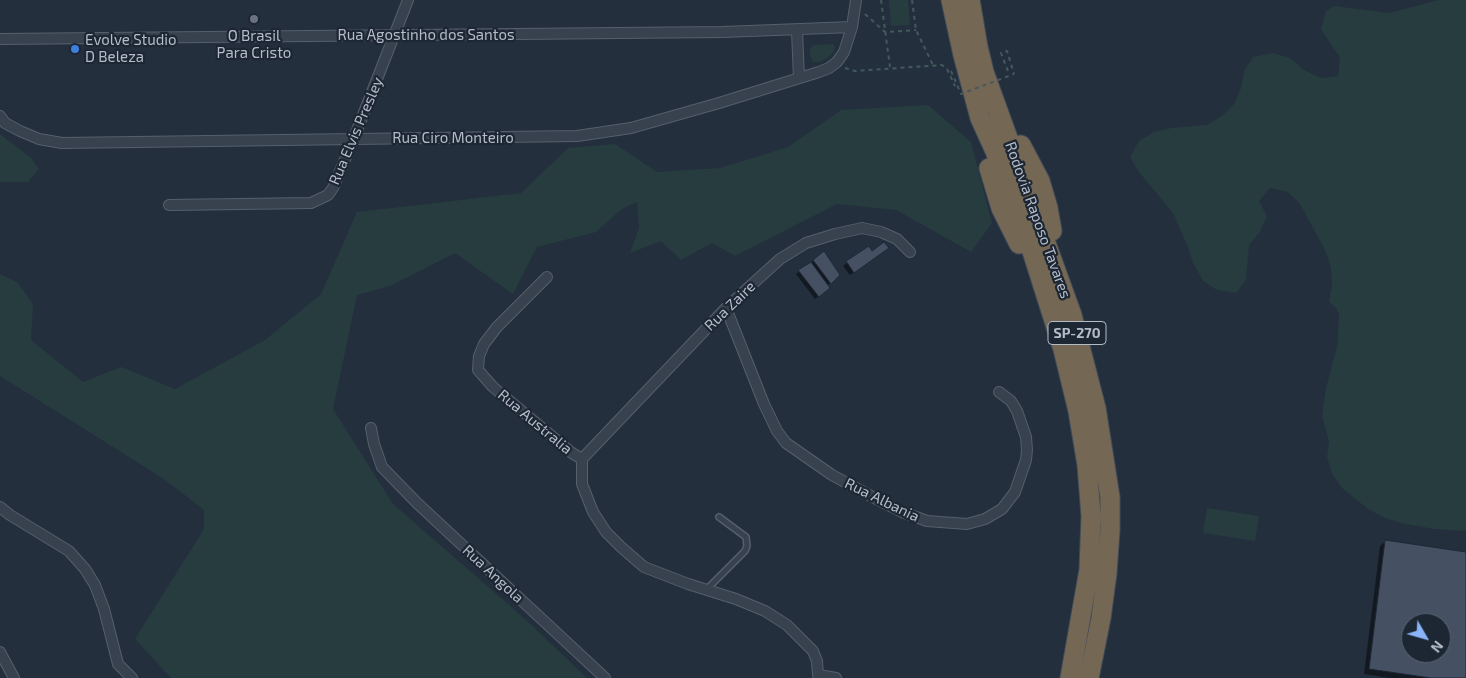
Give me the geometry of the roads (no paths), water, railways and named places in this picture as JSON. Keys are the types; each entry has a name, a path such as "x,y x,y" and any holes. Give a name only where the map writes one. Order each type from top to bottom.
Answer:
{"highway":[{"path":"946,0 955,40 963,55"},
{"name":"Rodovia Raposo Tavares","path":"952,0 963,55 980,118 1024,226 1063,349 1078,411 1087,464 1091,516 1089,570 1069,678"},
{"name":"Rodovia Raposo Tavares","path":"970,0 978,47 992,95 1054,260 1072,315 1096,408 1110,497 1110,530 1101,618 1089,678"}],"street":[{"name":"Rua Elvis Presley","path":"169,206 311,203 328,195 333,188 354,138 408,0"},
{"path":"852,28 856,3"},
{"name":"Rua Agostinho dos Santos","path":"0,39 797,31 852,28"},
{"name":"Rua Ciro Monteiro","path":"0,116 5,123 20,131 39,139 62,143 577,136 631,128 819,72 837,62 844,52 852,28"},
{"path":"797,31 799,78"},
{"name":"Rua Zaire","path":"582,459 726,308 780,259 806,243 862,228 882,232 897,239 910,252"},
{"name":"Rua Australia","path":"547,277 497,327 484,344 479,356 478,370 493,387 572,453 582,459 582,484 593,512 606,532 644,567 736,599 765,611 787,625 813,651 817,661 815,676"},
{"name":"Rua Albania","path":"726,308 764,404 777,431 786,443 832,475 895,509 927,521 967,524 985,519 1002,509 1015,492 1026,460 1026,437 1017,411 1011,401 1000,392"},
{"name":"Rua Angola","path":"372,428 374,444 382,467 417,504 605,678"},
{"path":"0,507 69,551 85,569 95,586 104,609 118,664 132,678"},
{"path":"0,652 14,678"},
{"path":"815,676 836,678"}],"lane":[{"path":"706,590 745,551 747,546 746,537 719,518"}],"place":[{"name":"O Brasil Para Cristo","path":"254,19"},
{"name":"Evolve Studio D Beleza","path":"75,49"}]}
